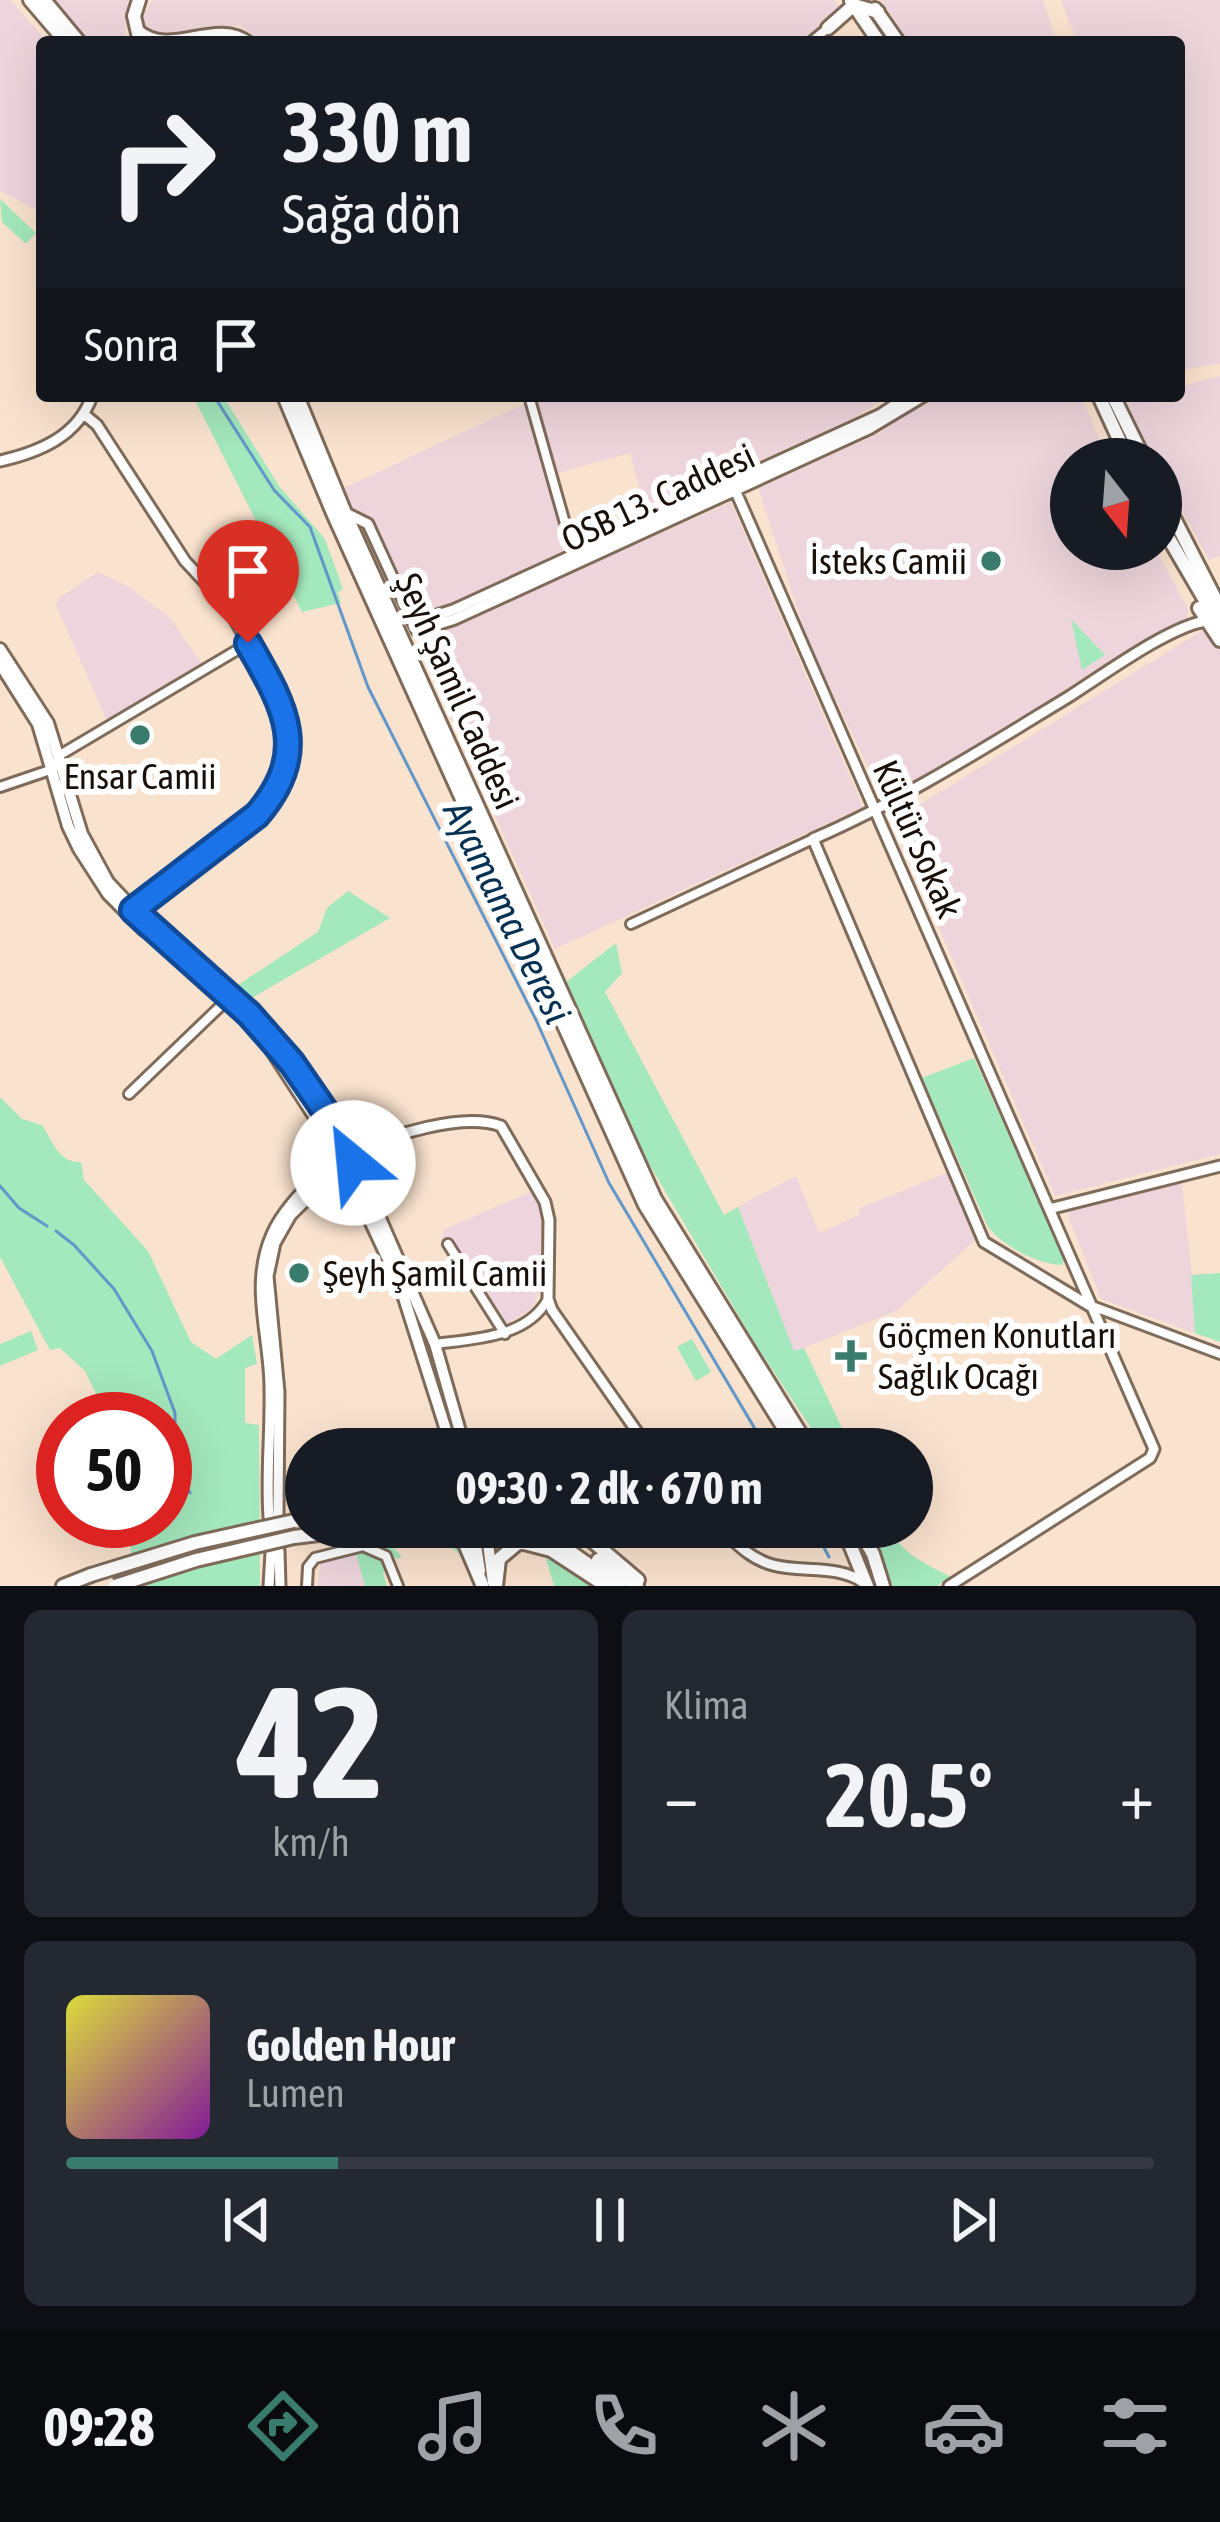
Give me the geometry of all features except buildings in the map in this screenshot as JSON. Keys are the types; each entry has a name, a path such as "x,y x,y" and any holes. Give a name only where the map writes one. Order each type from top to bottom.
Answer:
{"main road":[{"path":"30,0 61,36"},
{"path":"44,0 74,36"},
{"path":"137,36 139,0"},
{"path":"857,2 878,12 894,36"},
{"path":"857,2 875,36"},
{"path":"828,28 857,2"},
{"path":"828,28 850,16 864,19"},
{"name":"Şeyh Şamil Caddesi","path":"287,402 636,1186 784,1428"},
{"name":"Şeyh Şamil Caddesi","path":"299,402 345,513 655,1199 797,1428"},
{"path":"1102,402 1118,438"},
{"path":"1116,402 1134,438"},
{"path":"1182,538 1220,608"},
{"path":"1192,560 1220,595"},
{"path":"1182,565 1205,620 1220,640"},
{"path":"1189,578 1205,620"},
{"path":"0,649 39,705 92,856 133,910 270,1047 345,1157 435,1344 460,1428"},
{"path":"0,664 38,724 68,826 94,877 125,914 227,999"},
{"path":"345,1157 394,1271 445,1428"},
{"path":"419,1347 427,1352 435,1344"},
{"path":"428,1375 435,1365 445,1370"},
{"path":"63,1586 195,1543 285,1523"},
{"path":"115,1586 285,1539"},
{"path":"468,1548 488,1586"},
{"path":"478,1548 488,1586"},
{"path":"488,1586 489,1548"},
{"path":"488,1586 499,1559 512,1548"},
{"path":"542,1548 606,1586"},
{"path":"565,1548 619,1586"},
{"path":"576,1548 639,1586"},
{"path":"600,1548 639,1586"},
{"path":"853,1548 867,1586"},
{"path":"870,1548 883,1584"},
{"path":"857,1557 869,1563 873,1554"},
{"path":"867,1586 872,1575 883,1584"}],"street":[{"path":"818,36 828,28"},
{"path":"196,36 220,31 239,36"},
{"path":"2,461 50,443 85,415 90,402"},
{"path":"531,402 574,561"},
{"path":"861,428 899,402"},
{"name":"OSB 13. Caddesi","path":"574,561 736,492 912,402"},
{"path":"85,415 97,425 184,561 227,606 287,719 285,760 271,800 133,910"},
{"name":"OSB 13. Caddesi","path":"345,513 368,524 417,631 455,619 861,428"},
{"name":"Kültür Sokak","path":"736,492 1154,1449 1150,1458 950,1586"},
{"path":"631,924 876,811 1205,620"},
{"path":"0,786 53,769 60,755 248,643"},
{"path":"812,839 984,1242 1090,1306 1220,1354"},
{"path":"129,1094 227,999"},
{"path":"273,1516 267,1441 271,1389 260,1300 262,1267 278,1222 345,1157 392,1135 482,1122 501,1126 545,1202 548,1299 635,1428"},
{"path":"1049,1209 1220,1169"},
{"path":"448,1244 506,1334"},
{"path":"435,1344 506,1334 548,1299"},
{"path":"308,1586 308,1567 315,1558 363,1546 386,1556 398,1586"},
{"path":"742,1548 766,1563 840,1573 857,1577 867,1586"},
{"path":"269,1586 275,1552 280,1586"},
{"path":"840,1573 857,1557"}],"shaded area":[{"path":"0,0 11,0 42,36 36,36 36,210 0,191"},
{"path":"49,0 133,0 125,36 81,36"},
{"path":"152,0 834,0 841,8 810,36 254,36 240,25 161,36 148,29 143,17"},
{"path":"881,0 1043,0 1055,36 905,36"},
{"path":"1061,0 1220,0 1220,363 1185,370 1185,36 1075,36"},
{"path":"1220,376 1220,556 1209,560 1182,511 1182,438 1142,438 1123,403 1185,402 1185,385"},
{"path":"528,402 571,558 405,626 344,488"},
{"path":"538,402 879,402 854,418 646,513 630,453 558,473"},
{"path":"926,402 1083,402 1099,438 1050,438 1050,570 1167,570 1189,611 1184,623 886,804 809,644 758,488 878,434"},
{"path":"731,502 863,807 555,949 417,642"},
{"path":"98,572 129,587 169,617 202,664 108,723 56,605 59,598"},
{"path":"1203,630 1220,649 1220,1154 1055,1196 893,821"},
{"path":"946,1173 977,1238 898,1310 794,1352 738,1207 796,1176 819,1233 859,1215 860,1208"},
{"path":"1181,1176 1195,1333 1101,1299 1068,1216 1072,1203"},
{"path":"535,1190 543,1216 542,1286 532,1308 498,1330 440,1245 445,1229"},
{"path":"355,1550 365,1586 317,1586 321,1561"}],"green space":[{"path":"0,199 36,233 26,244 2,222"},
{"path":"196,402 227,402 279,486 325,539 343,589 338,592 341,603 302,612"},
{"path":"1071,619 1105,655 1082,670"},
{"path":"348,891 390,918 245,1002 232,989 318,932 327,908"},
{"path":"616,943 622,973 605,992 724,1215 738,1207 794,1351 804,1348 842,1428 811,1428 756,1345 648,1162 566,982"},
{"path":"974,1058 1065,1259 1062,1265 1022,1253 988,1227 922,1078"},
{"path":"0,1097 22,1119 42,1125 61,1155 81,1162 84,1180 148,1251 191,1342 216,1359 252,1335 257,1364 245,1368 245,1423 259,1425 260,1586 148,1586 131,1548 192,1548 192,1392 95,1392 85,1371 60,1348 50,1350 0,1257"},
{"path":"1220,1273 1220,1342 1195,1333 1191,1275"},
{"path":"31,1331 38,1350 0,1366 0,1344"},
{"path":"692,1339 711,1372 696,1381 677,1347"},
{"path":"450,1548 460,1548 470,1562 466,1564"},
{"path":"878,1548 904,1548 951,1577 937,1586 893,1586"},
{"path":"369,1549 384,1557 387,1586 365,1586 355,1550"},
{"path":"551,1556 595,1586 554,1586 546,1559"}],"waterway":[{"name":"Ayamama Deresi","path":"218,402 274,490 310,527 368,687 536,1020 609,1183 755,1428"},
{"path":"0,1186 19,1208 47,1226"},
{"path":"56,1231 114,1289 152,1351 167,1392"},
{"name":"Ayamama Deresi","path":"824,1548 829,1557"}],"place":[{"name":"İsteks Camii","path":"991,561"},
{"name":"Ensar Camii","path":"140,735"},
{"name":"Şeyh Şamil Camii","path":"299,1273"},
{"name":"Göçmen Konutları Sağlık Ocağı","path":"851,1356"}],"route":[{"path":"248,643 287,719 285,760 271,800 238,831 133,910 249,1014 292,1063 354,1153 353,1163"}]}
